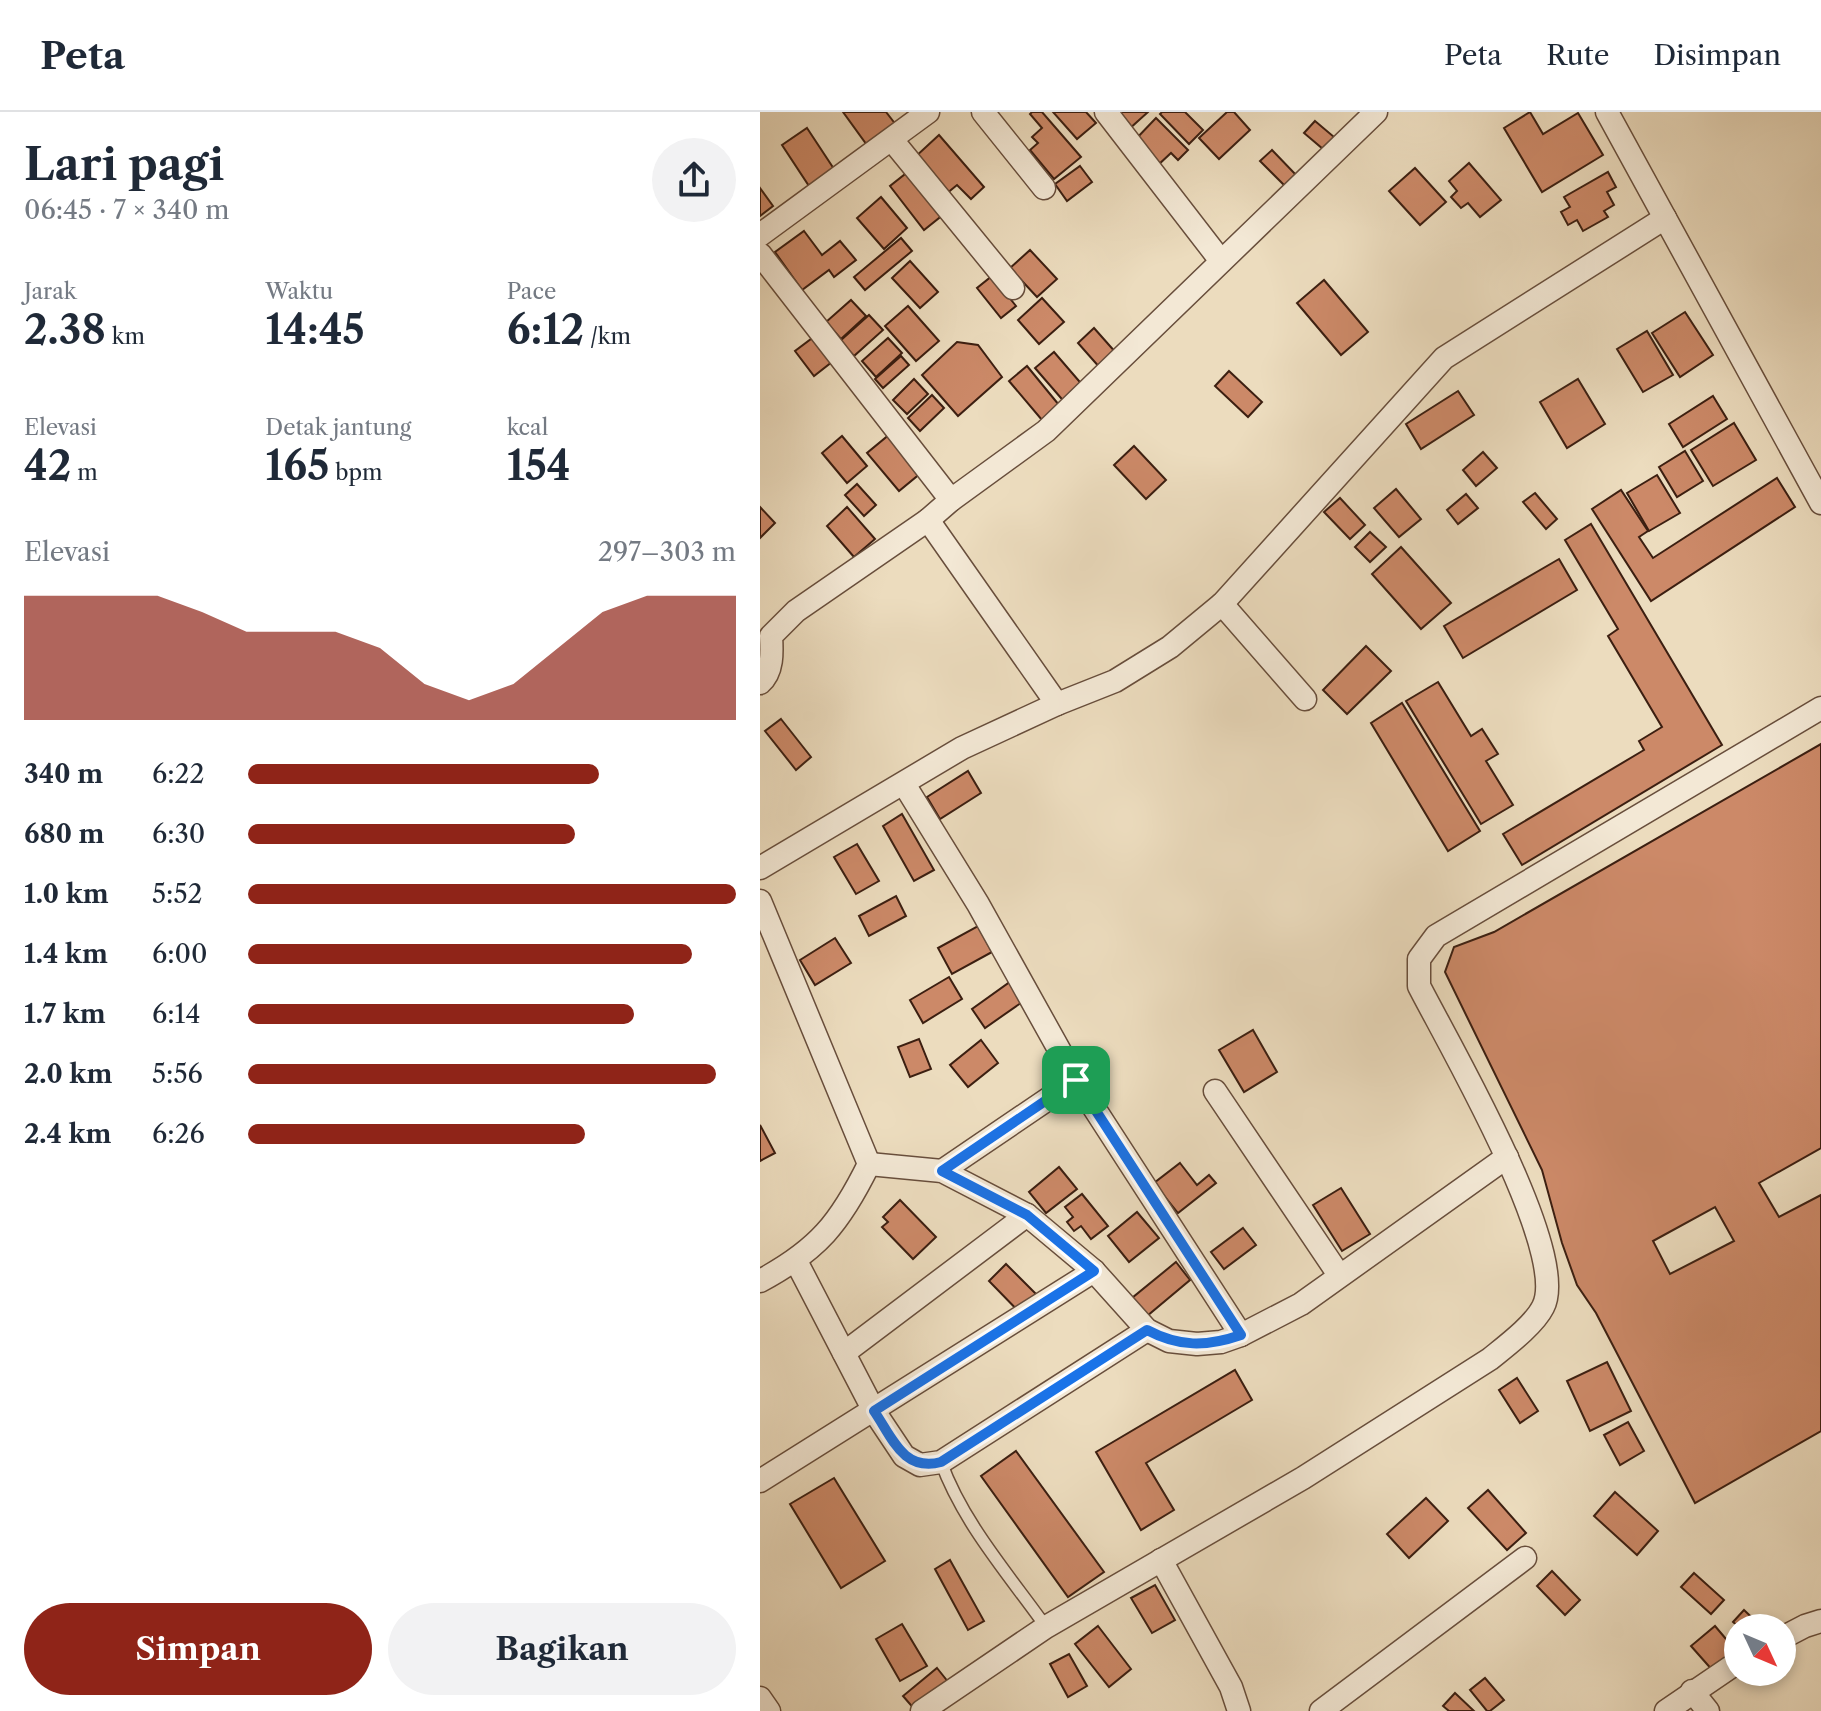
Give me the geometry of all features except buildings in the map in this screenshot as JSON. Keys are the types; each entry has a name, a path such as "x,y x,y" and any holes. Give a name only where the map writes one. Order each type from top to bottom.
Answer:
{"street":[{"path":"760,235 928,112"},
{"path":"983,112 1044,188"},
{"path":"1106,112 1221,261"},
{"path":"760,683 766,678 772,655 771,636 796,611 928,520 1046,431 1376,112"},
{"path":"1607,112 1821,503"},
{"path":"892,140 1013,288"},
{"path":"760,868 962,748 1115,681 1170,647 1222,604 1444,358 1665,218"},
{"path":"760,254 951,500"},
{"path":"928,520 1057,704"},
{"path":"1222,604 1305,699"},
{"path":"922,1711 1046,1627 1303,1478 1490,1359 1543,1308 1549,1284 1541,1242 1507,1157 1419,986 1419,959 1436,936 1821,708"},
{"path":"904,784 978,904 1076,1080 1241,1335"},
{"path":"760,901 869,1164 850,1202 829,1229 796,1261 760,1281"},
{"path":"942,1171 1076,1080"},
{"path":"1215,1091 1339,1275"},
{"path":"869,1164 942,1171 1027,1215 1094,1271 1147,1330 1169,1341 1197,1344 1221,1342 1241,1335 1301,1304 1507,1157"},
{"path":"844,1353 1027,1215"},
{"path":"796,1261 874,1411 904,1456 920,1465 941,1462 1147,1330"},
{"path":"760,1481 1094,1271"},
{"path":"1321,1711 1525,1558"},
{"path":"1161,1560 1231,1687 1239,1711"},
{"path":"1796,1631 1821,1621"},
{"path":"1666,1711 1724,1671"},
{"path":"1692,1691 1708,1711"},
{"path":"760,1698 769,1711"}],"lane":[{"path":"941,1462 950,1489 972,1525 1046,1627"}],"route":[{"path":"1076,1080 1241,1335 1221,1342 1197,1344 1169,1341 1147,1330 941,1462 920,1465 904,1456 874,1411 1094,1271 1027,1215 942,1171 1076,1080"}]}
